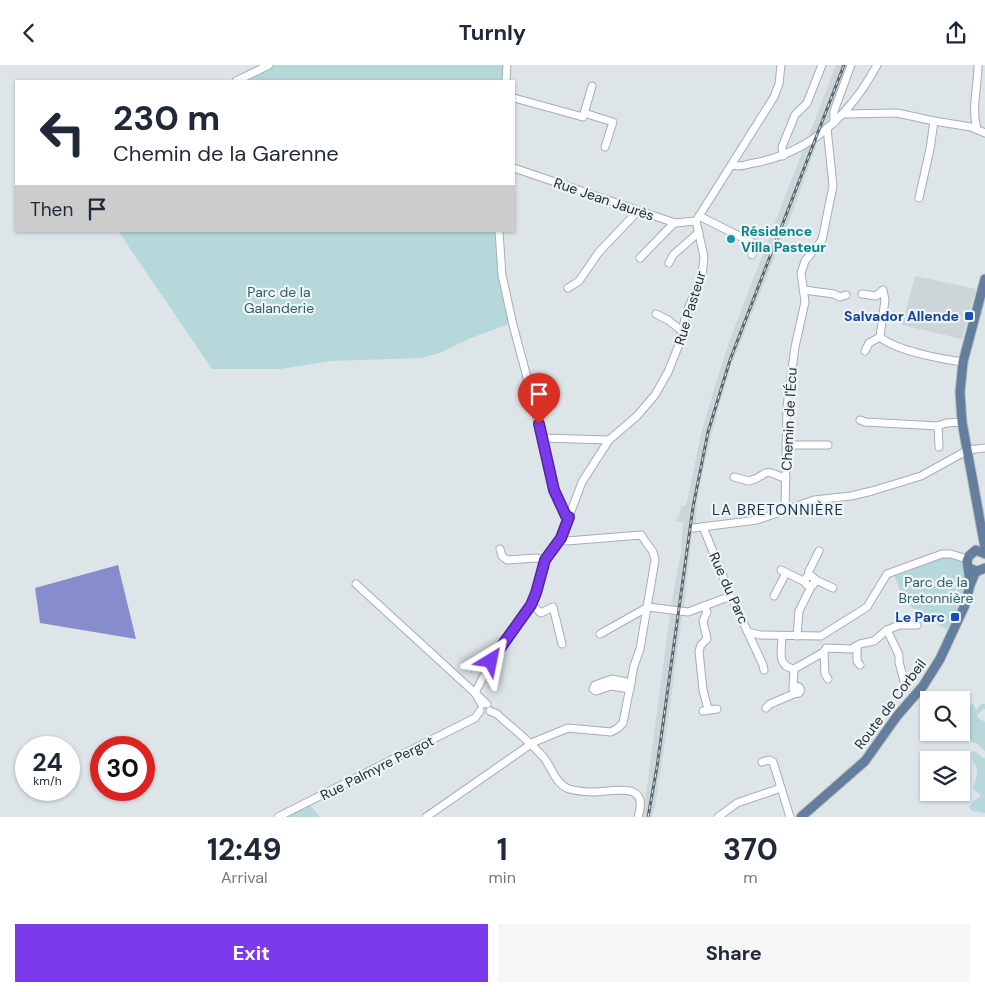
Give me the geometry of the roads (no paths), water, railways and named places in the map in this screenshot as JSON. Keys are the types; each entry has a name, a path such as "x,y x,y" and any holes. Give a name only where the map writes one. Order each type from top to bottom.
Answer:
{"main road":[{"path":"978,567 970,553 982,551 982,536 962,422 960,392 963,362 985,279"},
{"name":"Route de Corbeil","path":"801,817 865,761 897,716 923,686 940,659 965,605 970,585 978,567"}],"street":[{"path":"238,80 269,65"},
{"path":"506,80 507,65"},
{"path":"752,255 759,246 698,219 774,97 779,84 780,65"},
{"path":"783,156 782,147 795,115 806,103 822,65"},
{"path":"834,123 834,111 851,65"},
{"path":"732,165 742,167 783,156 828,128 844,114 858,97 877,65"},
{"path":"977,129 973,109 978,65"},
{"path":"515,98 583,117 592,86"},
{"path":"584,113 613,122 605,147"},
{"path":"844,114 897,113 977,129 985,133"},
{"path":"919,198 934,121"},
{"name":"Chemin de l'Écu","path":"785,510 789,387 794,347 805,308 801,273 805,261 822,240 833,185 828,128"},
{"path":"737,157 747,163 752,163"},
{"name":"Rue Jean Jaurès","path":"515,168 674,223 698,219"},
{"path":"568,288 580,281 599,252 638,211"},
{"name":"Rue Pasteur","path":"545,560 561,538 582,482 609,440 637,416 656,395 668,372 680,342 686,314 702,275 704,257 698,219"},
{"path":"640,258 674,223"},
{"path":"499,232 499,256 513,325 554,490 566,516 569,517"},
{"path":"669,263 673,255 699,232"},
{"path":"804,290 834,294 840,297 846,295"},
{"path":"862,294 876,296 883,290 885,300 880,337"},
{"path":"656,314 668,319 682,331"},
{"path":"880,337 885,341 911,351 963,362"},
{"path":"865,351 869,343 880,337"},
{"path":"860,420 865,422 938,426 946,423 962,422"},
{"path":"938,426 938,447"},
{"path":"542,438 609,440"},
{"path":"786,445 828,445"},
{"path":"694,528 757,520 814,500 850,496 914,479 968,450 985,448"},
{"path":"734,477 749,481 769,471 786,479"},
{"name":"Rue du Parc","path":"703,527 748,632 760,635 821,636"},
{"path":"431,815 529,745 568,728 607,733 615,731 623,723 634,665 640,649 655,557 641,535 567,541 561,538"},
{"path":"475,693 491,661 531,605 545,560 536,558 507,560 502,556 500,549"},
{"path":"797,636 799,611 810,581 809,571 819,551"},
{"path":"828,679 825,674 825,650 821,636 867,607 887,574 942,554 952,553 978,567"},
{"path":"774,596 784,571 833,588"},
{"path":"356,584 475,693 485,709 497,714 545,760 560,783 566,787 593,792 620,789 633,792 640,801 638,817"},
{"path":"600,634 648,607 688,612 731,595"},
{"path":"531,605 541,613 553,607 562,644"},
{"path":"704,606 706,612 703,621 707,639 701,645 699,651 703,690 706,710 717,709"},
{"path":"782,636 782,662 788,668 794,669 825,650 851,649 874,641 887,630 899,625 917,625"},
{"path":"887,630 899,655 904,681"},
{"path":"748,632 764,670"},
{"path":"857,646 857,661 860,665"},
{"path":"766,709 770,704 794,691 794,669"},
{"name":"Rue Palmyre Pergot","path":"278,817 475,718 485,709"},
{"path":"762,762 769,760 773,762 790,817"},
{"path":"718,817 737,803 781,788"}],"water":[{"path":"118,565 136,639 40,623 35,588"}],"railway":[{"path":"648,817 657,767 693,507 708,432 730,360 844,65"}],"place":[{"name":"Résidence Villa Pasteur","path":"731,239"},
{"name":"Salvador Allende","path":"969,316"},
{"name":"Le Parc","path":"955,617"}],"district":[{"name":"LA BRETONNIÈRE","path":"778,510"}],"park label":[{"name":"Parc de la Galanderie","path":"279,300"},
{"name":"Parc de la Bretonnière","path":"936,590"}]}
